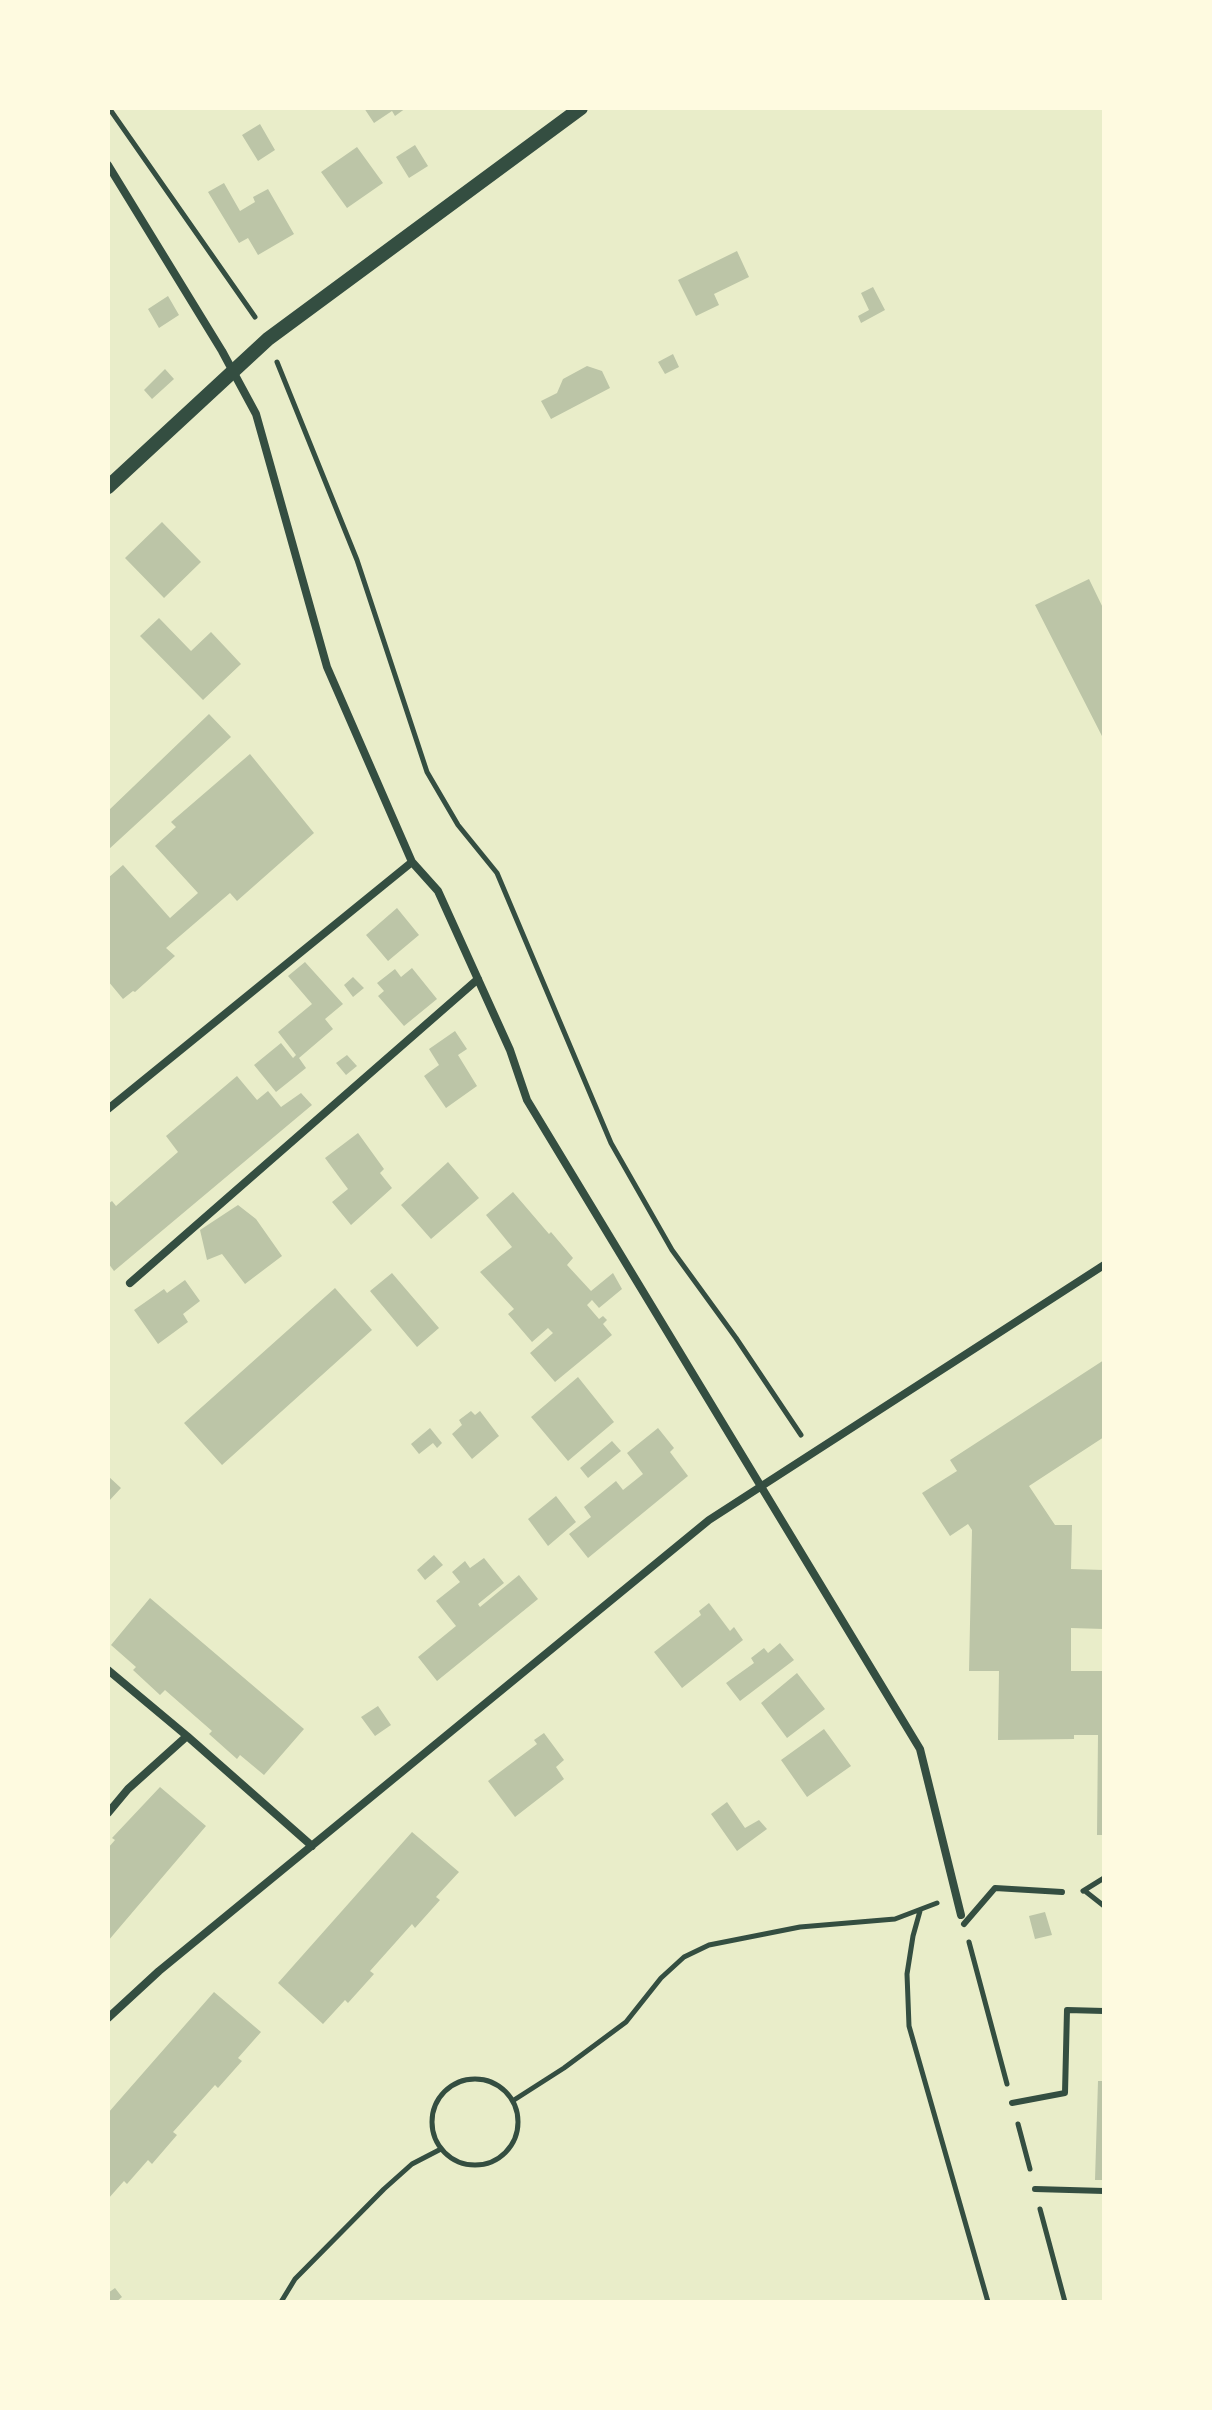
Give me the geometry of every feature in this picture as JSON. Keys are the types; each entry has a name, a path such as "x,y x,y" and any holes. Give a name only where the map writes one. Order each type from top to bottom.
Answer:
{"street":[{"path":"108,487 268,339 581,108"},
{"path":"108,165 233,370 256,414 327,667 412,862 438,891 510,1050 527,1100 920,1749 963,1919"},
{"path":"108,1109 412,862"},
{"path":"130,1283 478,979"},
{"path":"108,2018 159,1971 709,1520 1104,1265"},
{"path":"108,1670 312,1846"},
{"path":"108,1813 128,1789 187,1736"}],"lane":[{"path":"963,1919 995,1888 1062,1892"},
{"path":"1012,2103 1065,2093 1067,2010 1104,2011"},
{"path":"1035,2189 1104,2191"}],"path":[{"path":"109,108 268,339 357,560 427,772 458,825 497,873 571,1055 611,1143 672,1250 813,1452"},
{"path":"1085,1891 1104,1906"},
{"path":"514,2100 626,2022 661,1978 684,1957 709,1945 800,1927 895,1919 956,1894"},
{"path":"920,1910 907,1974 909,2026 988,2302"},
{"path":"480,2078 493,2082 514,2100 519,2128 515,2141 496,2160 482,2165 467,2165 441,2149 434,2136 434,2106 442,2093 454,2084 480,2078"},
{"path":"281,2302 295,2279 384,2189 412,2164 441,2149"}],"building":[{"path":"364,108 406,108 395,116 392,111 374,123"},
{"path":"260,124 275,150 258,161 242,135"},
{"path":"415,145 428,166 409,178 396,157"},
{"path":"357,147 383,183 347,208 321,172"},
{"path":"224,183 240,211 255,202 253,197 268,189 294,234 258,255 248,238 239,243 208,192"},
{"path":"737,251 749,277 714,294 719,305 696,316 678,280"},
{"path":"873,287 885,310 861,323 858,316 869,310 861,293"},
{"path":"168,296 179,315 159,328 148,309"},
{"path":"673,354 679,367 665,374 658,362"},
{"path":"587,366 602,371 610,388 551,419 541,401 557,393 563,379"},
{"path":"165,369 174,379 152,399 144,390"},
{"path":"162,522 201,562 164,598 125,558"},
{"path":"1089,579 1104,610 1104,740 1035,605"},
{"path":"159,618 191,651 211,632 241,664 203,700 140,636"},
{"path":"209,714 231,737 108,850 108,811"},
{"path":"250,754 314,833 237,901 230,893 166,948 175,956 123,999 108,981 108,878 123,865 170,918 198,893 155,846 176,827 171,822"},
{"path":"397,908 419,935 388,961 366,935"},
{"path":"305,962 343,1004 325,1019 333,1029 299,1058 306,1068 276,1092 254,1065 281,1043 293,1058 296,1055 278,1032 312,1004 288,976"},
{"path":"412,968 437,999 404,1026 378,996 384,991 377,983 395,969 401,977"},
{"path":"353,977 364,988 353,997 344,985"},
{"path":"455,1031 467,1049 458,1055 477,1086 446,1108 424,1076 439,1065 429,1049"},
{"path":"347,1055 357,1066 346,1075 336,1063"},
{"path":"237,1076 257,1100 268,1091 281,1107 301,1093 312,1105 114,1271 108,1263 108,1204 112,1201 116,1206 178,1152 166,1136"},
{"path":"358,1133 384,1169 380,1173 392,1188 351,1225 332,1202 348,1189 325,1158"},
{"path":"448,1162 479,1198 431,1239 401,1205"},
{"path":"513,1192 573,1258 567,1265 591,1291 613,1273 622,1289 599,1308 592,1300 587,1305 599,1319 603,1316 607,1320 603,1324 612,1335 555,1382 530,1353 553,1333 548,1328 532,1342 508,1314 514,1309 480,1272 512,1247 486,1215"},
{"path":"238,1205 256,1219 282,1256 245,1284 222,1254 207,1260 200,1230"},
{"path":"392,1273 439,1328 417,1347 370,1291"},
{"path":"185,1280 200,1301 183,1314 188,1322 158,1344 134,1310 164,1289 167,1293"},
{"path":"335,1288 372,1330 222,1465 184,1423"},
{"path":"1104,1360 1104,1437 1029,1486 1055,1525 1072,1525 1071,1569 1104,1570 1104,1629 1071,1628 1071,1671 1104,1671 1104,1835 1097,1835 1098,1735 1074,1735 1074,1739 998,1740 999,1671 969,1671 972,1530 968,1524 950,1536 922,1493 957,1471 950,1460"},
{"path":"578,1377 614,1422 568,1461 531,1417"},
{"path":"471,1411 475,1415 480,1411 499,1436 472,1459 452,1434 462,1425 459,1420"},
{"path":"430,1428 442,1443 437,1448 433,1443 419,1454 411,1444"},
{"path":"658,1428 674,1448 670,1452 688,1476 588,1558 569,1534 591,1517 584,1507 616,1481 623,1490 643,1474 627,1453"},
{"path":"612,1441 621,1451 588,1478 580,1468"},
{"path":"108,1476 121,1488 108,1502"},
{"path":"556,1496 576,1522 548,1546 528,1519"},
{"path":"434,1555 443,1565 425,1580 417,1570"},
{"path":"484,1558 504,1583 478,1604 480,1607 519,1575 538,1599 437,1681 418,1657 456,1626 436,1601 460,1582 452,1572 465,1561 470,1568"},
{"path":"150,1598 304,1729 264,1775 240,1755 237,1759 209,1734 212,1731 165,1690 160,1695 133,1670 136,1667 111,1645"},
{"path":"709,1603 730,1631 734,1627 743,1640 682,1688 654,1652 701,1615 699,1611"},
{"path":"780,1643 794,1660 740,1701 726,1683 754,1663 751,1658 764,1648 768,1653"},
{"path":"797,1673 825,1709 787,1738 761,1703"},
{"path":"378,1706 391,1725 375,1736 361,1717"},
{"path":"824,1729 851,1766 807,1797 781,1760"},
{"path":"544,1733 564,1760 556,1767 564,1779 515,1817 488,1781 537,1744 534,1740"},
{"path":"160,1787 206,1826 108,1941 108,1848 115,1840 112,1838"},
{"path":"727,1802 745,1828 759,1820 767,1829 737,1851 711,1814"},
{"path":"412,1832 459,1872 436,1897 440,1900 415,1928 412,1924 370,1971 374,1974 348,2003 345,2000 323,2024 278,1983"},
{"path":"1045,1912 1052,1935 1035,1939 1029,1916"},
{"path":"214,1992 261,2032 238,2058 242,2061 218,2088 215,2085 173,2132 177,2135 152,2164 148,2160 127,2184 124,2181 108,2199 108,2113"},
{"path":"1098,2081 1104,2081 1104,2180 1095,2180"},
{"path":"115,2288 122,2297 116,2302 108,2302 108,2293"}]}
